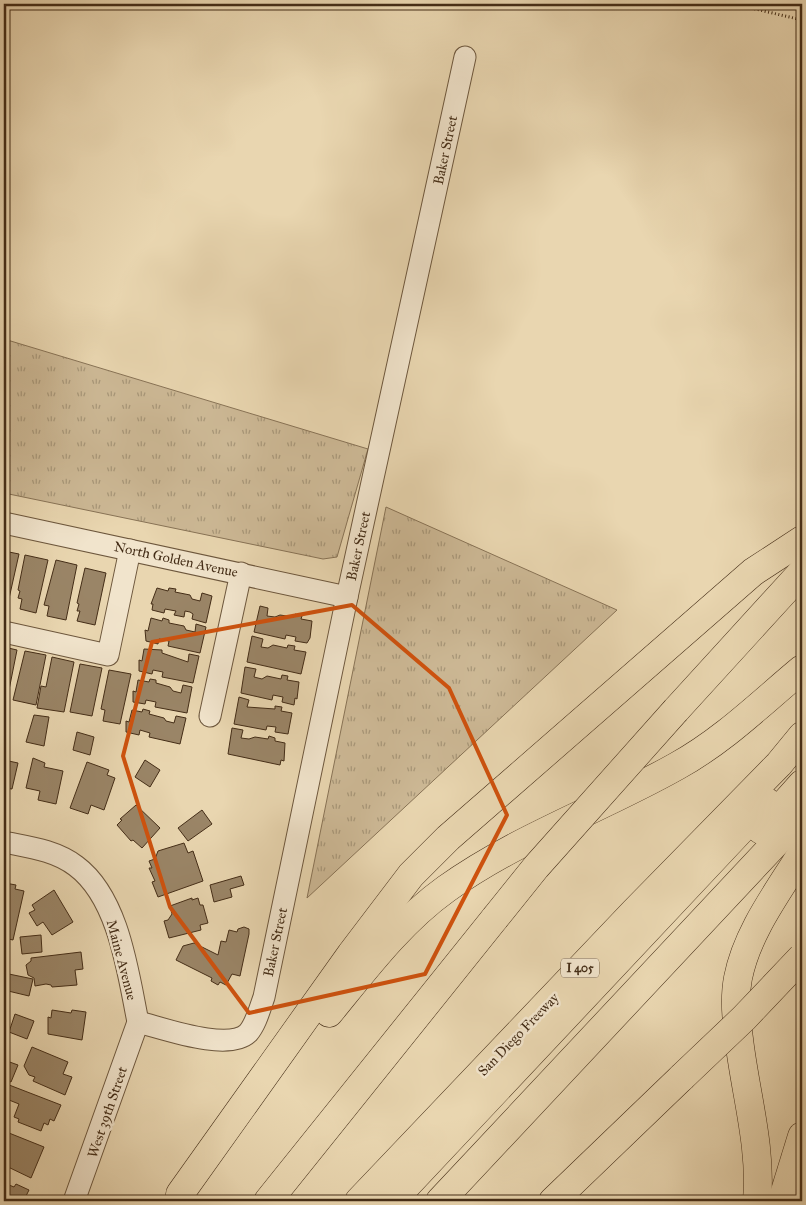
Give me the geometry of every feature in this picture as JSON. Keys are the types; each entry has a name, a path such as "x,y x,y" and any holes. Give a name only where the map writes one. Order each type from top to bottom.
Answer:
{"highway":[{"path":"177,1198 356,947 411,875 468,820 754,572 802,540"},
{"path":"268,1201 536,867 802,572"},
{"path":"177,1198 388,942 445,889 480,867 676,767 709,747 735,728 802,669"},
{"name":"San Diego Freeway","path":"359,1201 779,764 802,736"},
{"path":"392,1201 802,764"},
{"path":"409,1201 802,784"},
{"path":"440,1201 802,815"},
{"path":"757,1201 758,1168 736,1015 738,978 744,954 755,929 802,853"},
{"path":"553,1201 744,1018 802,956"},
{"path":"782,1201 802,1136"}],"street":[{"name":"Baker Street","path":"138,1022 217,1041 236,1040 248,1032 258,1015 264,997 347,597 465,57"},
{"name":"North Golden Avenue","path":"4,523 347,597"},
{"path":"4,632 108,654 130,550"},
{"path":"210,716 241,573"},
{"name":"Maine Avenue","path":"4,842 50,852 76,866 97,887 112,918 122,949 138,1022"},
{"name":"West 39th Street","path":"74,1201 138,1022"}],"path":[{"path":"734,4 802,20"}],"highlighted area":[{"path":"352,605 449,688 507,815 425,974 249,1013 170,907 123,756 152,642"}],"green space":[{"path":"4,339 368,449 337,557 323,559 4,493"},
{"path":"386,507 617,610 307,898"}],"building":[{"path":"4,551 19,554 8,603 4,602"},
{"path":"25,555 48,560 36,613 20,609 22,599 18,598 20,591 18,590"},
{"path":"56,560 77,565 66,620 47,616 49,606 44,605"},
{"path":"85,568 106,573 95,625 77,621 80,611 77,611 79,604 77,603"},
{"path":"157,588 168,591 169,588 176,589 175,592 190,595 192,599 200,601 202,593 212,596 206,623 192,619 193,614 190,612 185,611 184,617 174,615 176,611 165,609 164,613 152,610 153,604 151,604"},
{"path":"260,606 268,608 267,616 294,617 295,614 302,616 301,619 312,621 310,638 307,643 295,641 296,637 286,635 285,639 254,632"},
{"path":"151,618 162,621 163,618 169,620 169,623 184,626 186,630 195,632 196,624 206,627 200,653 168,646 169,641 159,639 158,644 146,641 145,630 148,631"},
{"path":"252,636 263,639 261,647 268,648 273,645 287,648 288,645 295,646 294,650 306,652 301,674 247,662"},
{"path":"4,647 17,650 7,700 4,699"},
{"path":"144,649 162,650 162,653 188,662 189,654 199,656 193,683 162,677 163,672 153,670 152,674 139,671 139,660 142,661"},
{"path":"25,651 46,655 36,705 13,700"},
{"path":"52,657 74,662 64,712 37,708 41,686 46,687"},
{"path":"80,664 102,668 92,716 70,712"},
{"path":"245,667 256,669 254,677 262,679 267,676 281,679 282,675 288,676 287,680 299,682 297,699 295,698 294,705 282,702 283,697 273,695 272,700 241,693"},
{"path":"109,670 131,674 120,724 103,721 105,710 101,709"},
{"path":"150,679 156,680 156,683 181,693 183,685 192,687 187,713 155,707 156,702 146,700 145,704 133,702 133,691 136,692 138,680 149,682"},
{"path":"239,697 249,700 247,707 275,709 275,706 282,707 281,711 292,713 288,734 275,732 276,727 267,726 266,730 234,724"},
{"path":"143,709 150,711 149,714 174,723 176,716 186,718 180,744 149,737 150,733 140,730 139,735 126,732 126,721 129,722 132,710 142,712"},
{"path":"34,715 49,717 44,746 26,742"},
{"path":"4,719 8,720 4,739"},
{"path":"232,728 243,730 241,738 249,739 255,737 268,739 269,736 275,738 275,741 285,743 284,761 281,760 280,765 228,754"},
{"path":"77,732 94,737 90,755 73,750"},
{"path":"33,758 45,763 44,767 63,771 56,804 38,800 40,791 26,788"},
{"path":"4,760 18,763 12,789 4,788"},
{"path":"145,760 160,770 150,787 135,777"},
{"path":"87,762 109,770 107,775 115,778 104,810 91,805 88,814 70,808"},
{"path":"136,805 160,828 142,848 133,840 131,841 117,825 122,820 120,819"},
{"path":"202,810 212,824 188,841 178,828"},
{"path":"184,843 188,853 193,851 203,881 158,897 152,882 155,881 149,868 152,868 149,861 155,859 158,851"},
{"path":"241,876 244,885 230,889 232,897 214,902 210,885"},
{"path":"5,883 16,885 15,889 24,891 13,940 4,938"},
{"path":"54,890 73,922 52,935 43,922 37,926 29,913 35,910 32,905"},
{"path":"192,898 192,900 198,898 200,905 203,905 208,923 200,925 201,930 169,938 164,921 168,920 172,914 170,906"},
{"path":"244,927 249,929 249,934 240,976 232,974 226,985 220,982 218,985 211,981 212,978 176,960 183,946 194,943 218,955 221,941 226,942 229,930 237,932 238,929"},
{"path":"41,935 42,952 22,954 20,937"},
{"path":"81,952 83,969 75,970 77,985 52,987 46,984 35,986 34,978 28,975 26,965 31,961 31,958"},
{"path":"4,973 33,979 29,996 4,990"},
{"path":"52,1010 71,1013 72,1010 86,1012 82,1040 48,1034 48,1017 51,1018"},
{"path":"15,1014 34,1021 27,1039 9,1032"},
{"path":"32,1047 68,1062 63,1074 72,1077 65,1095 33,1081 35,1077 29,1075 24,1066"},
{"path":"4,1060 18,1065 11,1082 4,1079"},
{"path":"4,1083 61,1105 54,1121 50,1119 48,1125 44,1123 41,1131 18,1122 19,1119 14,1117 19,1104 4,1098"},
{"path":"4,1131 44,1147 31,1178 6,1166 8,1160 4,1158"},
{"path":"4,1183 14,1187 16,1184 29,1190 25,1198 28,1199 27,1201 4,1201"}]}
